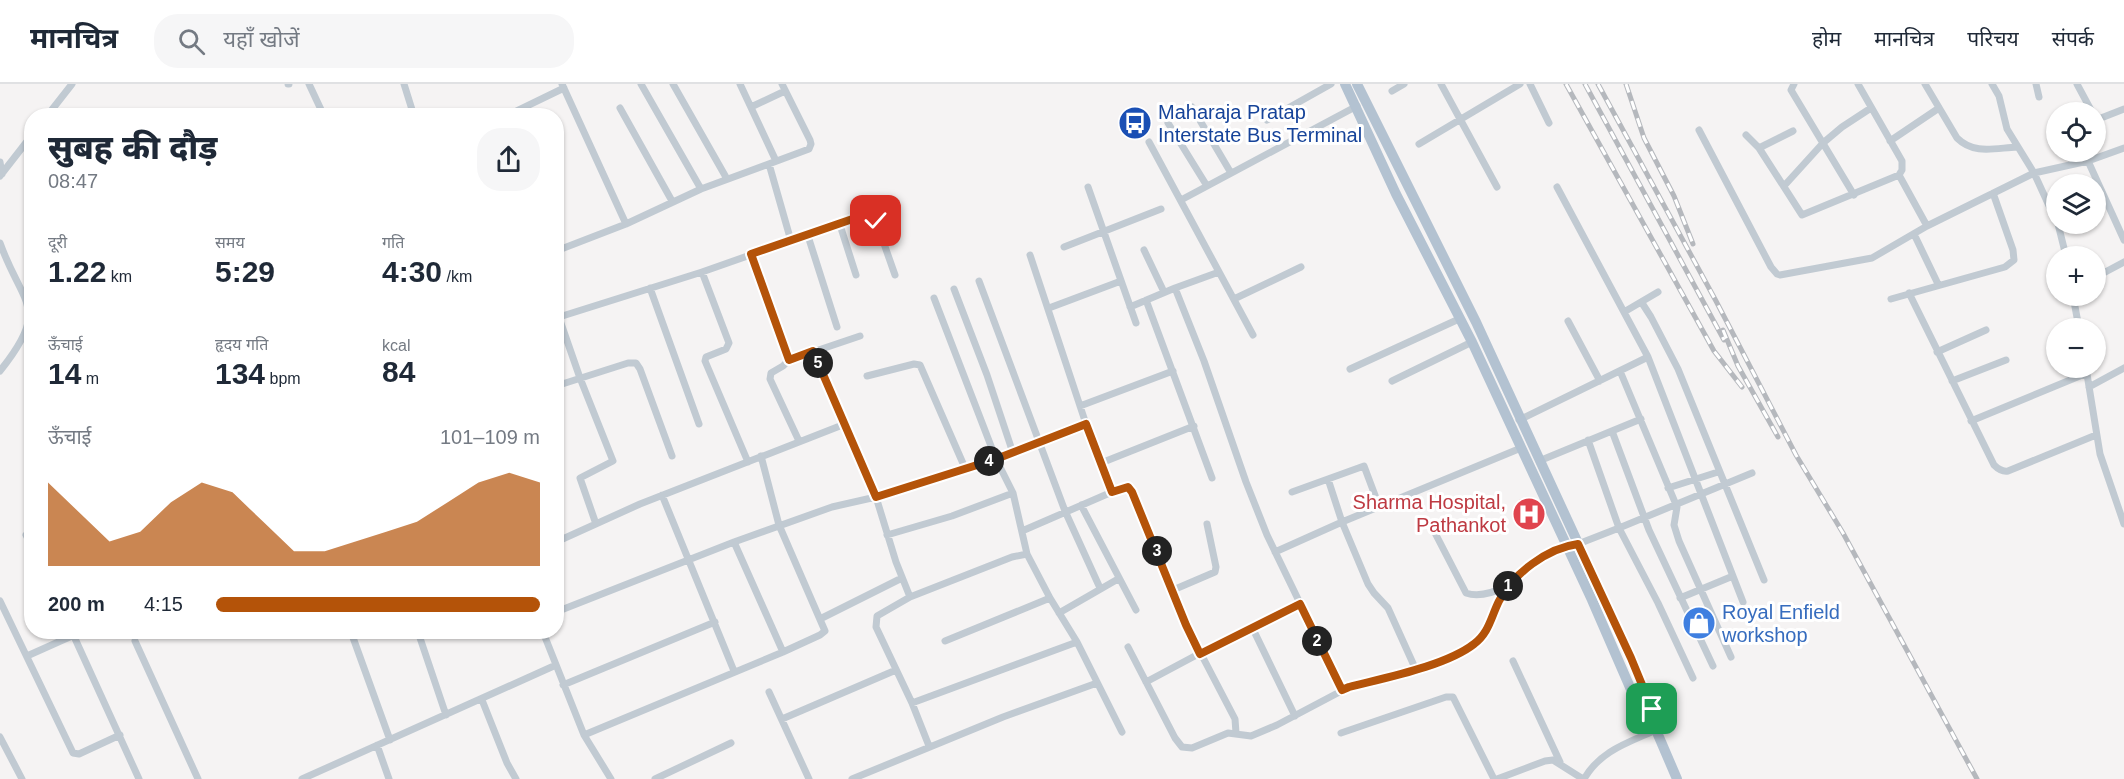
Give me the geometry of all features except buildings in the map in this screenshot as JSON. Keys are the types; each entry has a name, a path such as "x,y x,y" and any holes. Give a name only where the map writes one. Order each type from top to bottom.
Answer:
{"main road":[{"path":"1345,84 1396,194 1472,342 1521,448 1572,545"},
{"path":"1357,84 1476,322 1539,461 1642,715 1656,730 1677,779"}],"street":[{"path":"53,108 72,84"},
{"path":"309,84 320,108"},
{"path":"404,84 412,108"},
{"path":"641,84 701,189"},
{"path":"673,84 727,179"},
{"path":"740,84 772,163 791,241"},
{"path":"1267,120 1331,84"},
{"path":"1392,91 1404,84"},
{"path":"1441,84 1497,187"},
{"path":"1419,144 1520,84"},
{"path":"1530,84 1549,123"},
{"path":"1794,84 1791,90 1854,195"},
{"path":"1746,135 1759,148 1802,215 1899,175 1902,170 1902,161 1858,84"},
{"path":"1992,84 1999,96 2007,129 2034,173 2046,199"},
{"path":"2036,84 2039,97"},
{"path":"2076,84 2086,102"},
{"path":"1928,85 1958,138 1968,147 1975,149 2017,147"},
{"path":"521,108 563,86 626,224"},
{"path":"564,248 626,224 701,189 811,147 810,140 784,88 751,107"},
{"path":"1181,200 1357,106"},
{"path":"1192,107 1231,172"},
{"path":"620,108 672,201"},
{"path":"1784,186 1823,143 1871,108"},
{"path":"1890,141 1939,108"},
{"path":"2106,116 2124,109"},
{"path":"1168,123 1207,186"},
{"path":"1699,130 1771,267 1777,274 1785,275 1872,258 1927,226 2034,173 2084,162"},
{"path":"1759,148 1793,131"},
{"path":"1149,142 1253,335"},
{"path":"1,175 24,145"},
{"path":"2106,154 2124,148"},
{"path":"0,162 1,175"},
{"path":"2088,162 2124,240"},
{"path":"1899,175 1927,226"},
{"path":"1088,186 1136,324"},
{"path":"1557,188 1648,357 1743,602"},
{"path":"1891,299 2005,267 2014,260 2013,249 1993,193"},
{"path":"1064,247 1161,209"},
{"path":"564,312 702,272 867,214 873,215 895,275"},
{"path":"840,225 856,275"},
{"path":"1914,234 1938,284"},
{"path":"808,236 837,327"},
{"path":"1,248 24,292"},
{"path":"1144,250 1164,292"},
{"path":"751,254 789,360"},
{"path":"1030,255 1086,424 1112,492"},
{"path":"2106,272 2124,262"},
{"path":"1234,299 1301,267"},
{"path":"702,272 729,343 726,349 706,357 705,361 748,462"},
{"path":"1130,307 1219,272"},
{"path":"979,280 1065,511 1100,588"},
{"path":"1049,308 1121,281"},
{"path":"650,288 699,424"},
{"path":"1175,288 1204,361 1252,497 1275,552 1342,690"},
{"path":"954,289 987,375 1012,453"},
{"path":"1624,312 1658,292"},
{"path":"1909,293 1994,465 2004,472 2096,435"},
{"path":"934,298 996,459 1013,493 1027,554 1077,642 1122,732"},
{"path":"1146,300 1212,478"},
{"path":"1642,303 1678,369 1723,485 1764,580"},
{"path":"1350,369 1459,319"},
{"path":"1568,321 1600,381"},
{"path":"1937,351 1986,330"},
{"path":"564,333 613,461 580,478 596,524"},
{"path":"0,371 18,348 24,335"},
{"path":"799,441 770,379 771,373 789,360 860,336"},
{"path":"1392,381 1472,342"},
{"path":"813,351 876,497 887,535 910,597"},
{"path":"1519,420 1648,357"},
{"path":"1952,381 2006,360"},
{"path":"564,383 628,363 636,363 672,456"},
{"path":"867,376 914,364 920,365 965,468"},
{"path":"2088,387 2124,368"},
{"path":"1080,406 1173,371"},
{"path":"1620,371 1676,505 1675,531 1731,657"},
{"path":"1971,421 2069,378"},
{"path":"2087,378 2096,435 2105,473 2124,524"},
{"path":"1539,461 1641,419"},
{"path":"564,538 662,495 845,424"},
{"path":"564,609 779,525 996,459 1086,424"},
{"path":"1101,463 1194,426"},
{"path":"1612,431 1644,517 1713,666"},
{"path":"1588,440 1619,528 1693,678"},
{"path":"1275,552 1379,506 1521,448"},
{"path":"584,735 783,652 825,631 779,525 761,456"},
{"path":"1292,492 1364,466 1379,506"},
{"path":"1668,488 1718,472"},
{"path":"1434,531 1466,593 1471,595 1492,593 1507,586 1539,560 1752,472"},
{"path":"1328,479 1342,522 1368,584 1388,608 1416,670"},
{"path":"1022,531 1112,492 1125,487 1131,489 1186,625 1235,718 1236,733"},
{"path":"887,535 951,516 1013,493"},
{"path":"662,495 734,671"},
{"path":"1080,505 1136,610"},
{"path":"1173,590 1215,572 1216,567 1207,524"},
{"path":"734,542 783,652"},
{"path":"929,746 912,703 876,627 875,619 910,597 1012,557 1027,554"},
{"path":"1680,598 1733,576"},
{"path":"820,619 902,578"},
{"path":"1059,613 1118,579"},
{"path":"1128,647 1175,738 1182,747 1191,748 1228,733 1251,736 1349,687 1416,670 1464,651 1479,640 1488,629 1507,586"},
{"path":"945,641 1050,598"},
{"path":"0,601 73,753 80,754 120,735"},
{"path":"1146,682 1300,604"},
{"path":"563,685 715,622"},
{"path":"1252,627 1294,716"},
{"path":"27,656 61,639"},
{"path":"76,639 139,779"},
{"path":"354,639 390,740"},
{"path":"420,639 446,715"},
{"path":"546,639 584,735 611,779"},
{"path":"135,641 198,779"},
{"path":"912,703 1077,642"},
{"path":"1513,661 1560,762"},
{"path":"302,779 556,665"},
{"path":"782,719 896,670"},
{"path":"852,779 929,746 1097,683"},
{"path":"769,692 810,779"},
{"path":"1341,734 1446,697 1453,697 1495,779 1553,760 1560,762 1583,779 1595,763 1609,751 1656,730"},
{"path":"482,700 507,763 516,779"},
{"path":"0,737 22,779"},
{"path":"655,779 731,743"},
{"path":"377,745 389,779"}],"railway":[{"path":"1566,84 1714,351 1742,387"},
{"path":"1585,84 1724,340"},
{"path":"1598,84 1716,301 1796,455 1843,533 1977,779"},
{"path":"1626,84 1644,138 1674,196 1693,244"},
{"path":"1723,330 1738,366 1778,437"}],"place":[{"name":"Maharaja Pratap Interstate Bus Terminal","path":"1135,123"},
{"name":"Sharma Hospital, Pathankot","path":"1529,514"},
{"name":"Royal Enfield workshop","path":"1699,623"}],"route":[{"path":"876,221 873,215 867,214 751,254 789,360 813,351 876,497 996,459 1086,424 1112,492 1125,487 1131,489 1200,654 1300,604 1342,690 1416,670 1464,651 1479,640 1488,629 1507,586 1539,560 1566,545 1578,544 1652,709"}]}
